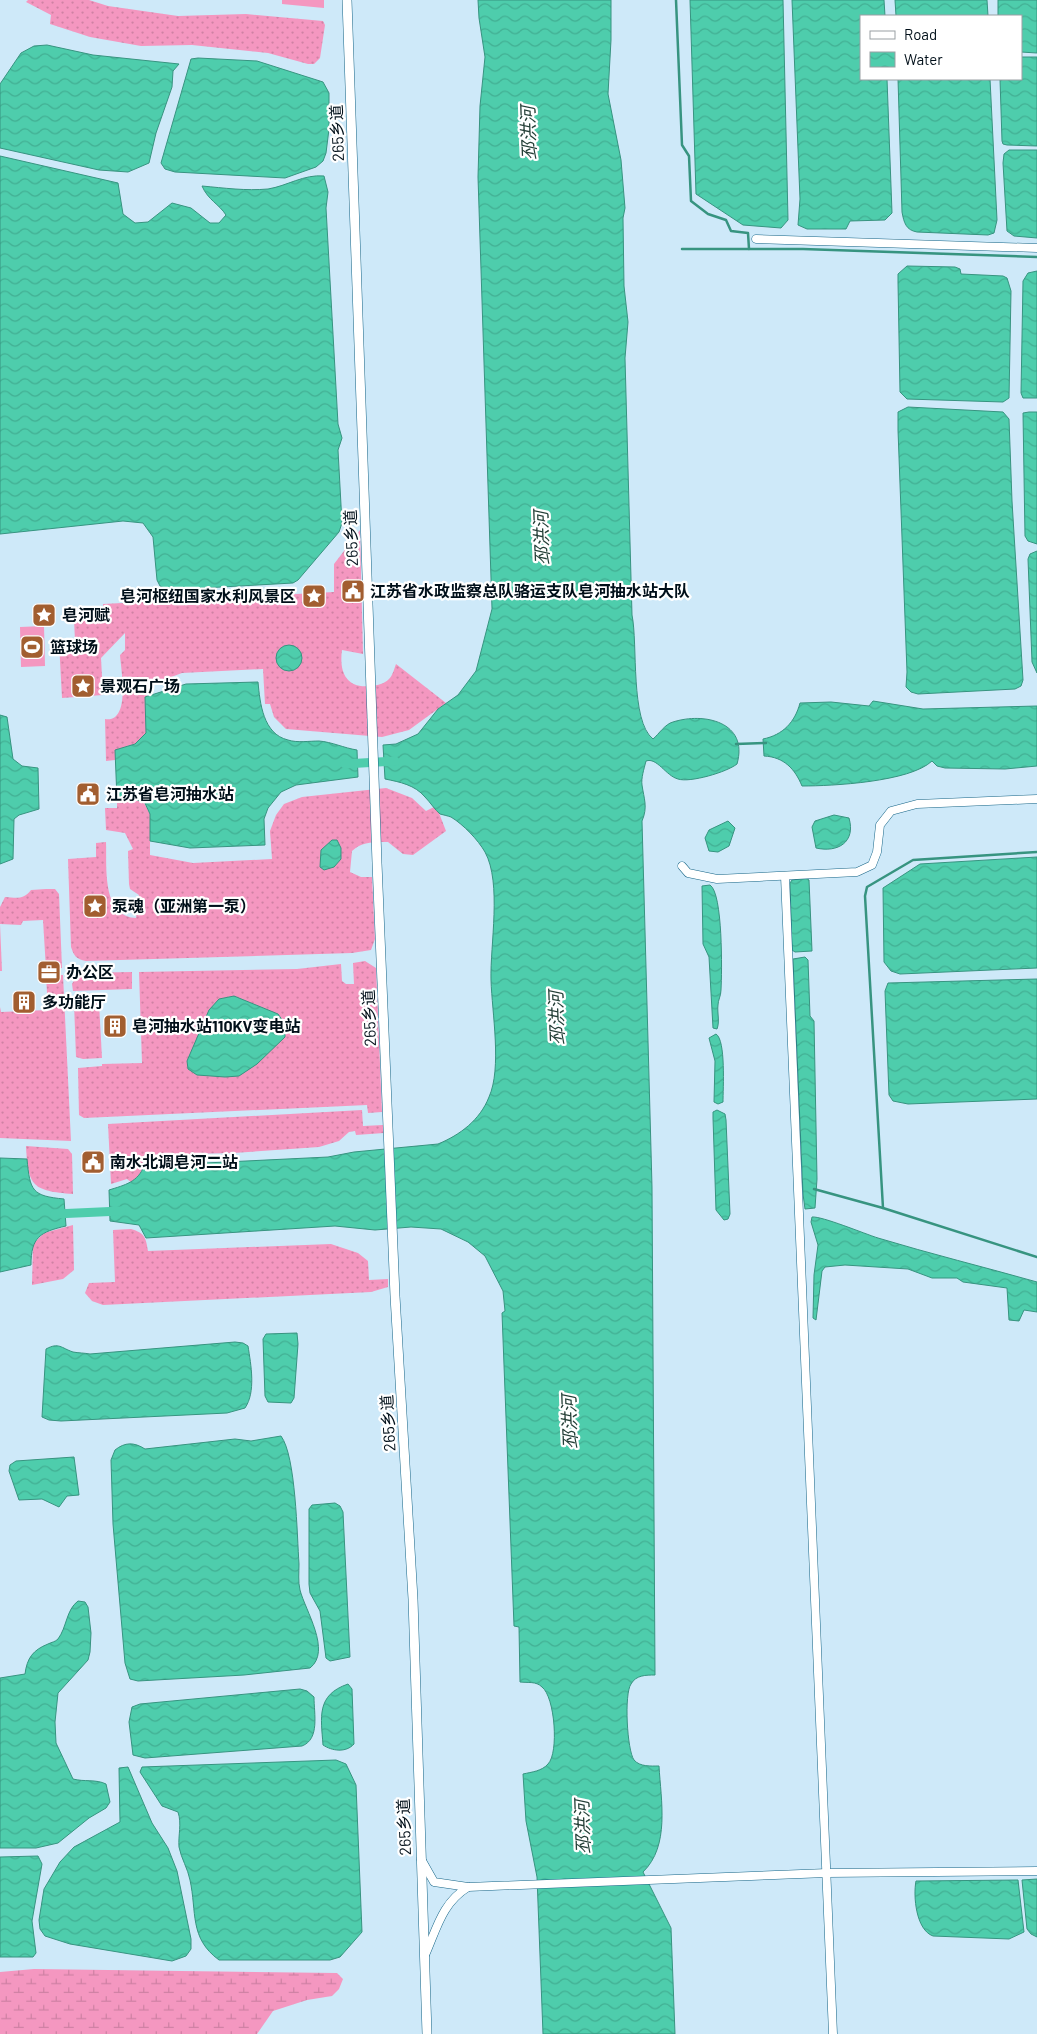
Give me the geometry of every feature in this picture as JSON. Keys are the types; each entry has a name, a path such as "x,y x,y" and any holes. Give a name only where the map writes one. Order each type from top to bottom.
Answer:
{"street":[{"name":"265乡道","path":"347,0 377,863 394,1274 413,1599 423,1960 427,2034"},
{"path":"756,240 1037,248"},
{"path":"682,866 688,873 717,879 857,872 872,865 878,852 880,825 891,811 917,804 1037,799"},
{"path":"785,876 833,2034"},
{"path":"420,1856 434,1882 468,1887 826,1873 1037,1871"},
{"path":"423,1960 453,1896 468,1887"}],"green space":[{"path":"28,0 89,0 108,6 178,16 246,14 323,21 325,25 320,58 314,64 308,64 268,53 192,45 141,46 90,37 50,24 51,15 26,2"},
{"path":"282,0 324,0 324,8 282,4"},
{"path":"360,530 363,654 342,650 343,672 350,682 356,685 378,685 390,677 396,664 446,703 409,730 382,737 286,729 274,717 270,704 265,704 263,669 182,673 147,686 146,733 135,744 116,750 115,760 106,761 105,719 113,718 118,713 121,704 123,683 120,655 125,650 125,633 101,658 103,695 62,698 59,642 75,641 74,619 104,618 103,604 334,592 334,564"},
{"name":"篮球场","path":"44,626 45,666 21,667 20,627"},
{"path":"386,788 412,798 426,811 434,807 439,813 446,831 413,855 403,854 388,842 365,844 352,851 350,872 361,877 372,877 375,939 371,950 352,953 86,961 76,957 73,953 71,947 68,859 96,857 96,843 106,842 108,888 111,900 117,909 125,915 136,918 139,895 130,889 129,884 128,851 133,849 125,833 106,830 105,808 117,808 117,799 143,801 150,814 150,855 193,863 272,859 270,831 276,815 284,804 302,797"},
{"path":"55,889 59,894 62,968 46,969 43,920 23,921 21,925 0,924 0,907 5,897 20,898 31,890"},
{"path":"0,924 2,971 0,971"},
{"path":"365,961 376,968 382,1112 368,1113 367,1105 84,1118 79,1115 78,1068 102,1066 102,1064 142,1063 139,972 297,969 341,964 342,981 346,984 354,984 353,963"},
{"path":"132,972 132,989 73,991 72,984 78,973"},
{"path":"63,975 71,1141 0,1138 0,1007 1,1012 48,1010 46,976"},
{"path":"74,1003 99,1003 102,1058 83,1059 76,1057"},
{"path":"362,1110 363,1126 383,1125 384,1133 356,1135 355,1131 349,1132 339,1141 319,1147 233,1153 144,1155 141,1175 132,1183 127,1179 111,1184 108,1124"},
{"path":"26,1146 68,1149 72,1154 73,1194 49,1191 35,1184 28,1170"},
{"path":"73,1225 74,1270 63,1279 32,1285 33,1244 44,1233"},
{"path":"131,1229 139,1232 144,1237 148,1251 331,1244 358,1253 368,1261 369,1280 388,1279 388,1287 371,1292 103,1305 92,1301 85,1293 89,1283 115,1282 113,1230"},
{"path":"34,1969 337,1973 343,1979 339,1989 332,1996 307,2000 273,2011 257,2034 0,2034 0,1972"}],"water":[{"name":"邳洪河","path":"478,0 611,0 608,94 621,160 625,208 623,218 624,286 628,322 625,358 632,615 638,700 646,730 653,739 670,723 698,718 721,724 730,730 736,738 739,750 737,764 732,767 708,776 684,780 669,774 654,762 646,761 642,779 645,807 642,821 652,1187 655,1675 638,1677 631,1684 627,1722 634,1760 642,1765 659,1766 662,1808 660,1836 652,1861 643,1872 671,1928 675,2034 543,2034 537,1877 526,1821 523,1774 540,1770 548,1764 554,1749 554,1725 550,1702 542,1687 535,1683 520,1682 519,1627 514,1626 502,1313 505,1311 503,1291 485,1256 468,1242 441,1229 411,1227 375,1230 335,1226 146,1238 139,1225 110,1221 109,1190 135,1179 144,1166 328,1157 354,1152 438,1144 454,1136 475,1120 485,1105 493,1085 496,1056 491,980 494,897 490,865 482,847 461,824 451,817 440,814 421,793 412,787 385,779 383,745 396,744 418,734 438,709 458,695 476,671 492,609 478,177 480,106 485,57"},
{"path":"690,0 783,0 788,220 781,228 743,225 696,194"},
{"path":"792,0 884,0 885,15 860,15 860,80 887,80 892,213 885,220 850,221 846,229 807,229 798,225 800,199"},
{"path":"895,0 987,0 988,15 896,15"},
{"path":"998,0 1037,0 1037,53 1022,52 1022,15 998,15"},
{"path":"47,45 93,55 179,64 173,71 172,87 156,133 149,163 128,172 99,170 0,148 0,84 21,53 34,46"},
{"path":"1022,57 1037,57 1037,146 1007,145 1003,144 1000,80 1022,80"},
{"path":"191,59 257,61 323,82 329,93 329,129 323,161 316,167 285,178 175,172 165,169 161,163"},
{"path":"898,80 990,80 997,220 994,233 988,235 917,232 910,230 906,225 902,212"},
{"path":"1009,150 1037,150 1037,238 1014,236 1007,231 1003,163 1004,154"},
{"path":"0,156 118,183 123,214 135,223 148,222 172,203 191,208 210,223 219,223 226,215 207,195 202,186 268,189 303,178 324,176 328,192 326,208 338,424 342,438 338,450 342,523 339,532 298,580 293,583 168,590 160,586 157,580 153,537 143,523 123,521 0,534"},
{"path":"907,266 955,267 960,269 961,274 1003,276 1007,278 1011,291 1009,398 1003,402 907,399 900,392 898,274"},
{"path":"1037,271 1037,398 1023,398 1021,393 1023,281 1028,273"},
{"path":"908,407 1003,412 1009,419 1023,680 1021,686 1015,689 918,694 911,692 906,687 898,412"},
{"path":"1037,412 1037,544 1028,541 1025,536 1023,413"},
{"path":"1037,551 1037,673 1032,662 1028,559 1030,554"},
{"path":"289,645 299,648 302,658 299,668 289,671 279,668 276,658 279,648"},
{"path":"258,682 264,717 273,731 280,737 292,741 319,741 357,750 358,777 296,785 281,792 268,808 264,819 265,845 190,848 150,841 150,814 144,801 117,799 115,750 135,744 146,733 145,697 186,684"},
{"path":"873,701 923,709 1037,706 1037,766 1005,769 945,768 937,766 932,761 907,774 889,778 851,784 802,786 796,774 783,761 764,756 763,739 777,734 787,727 795,716 800,703 831,702 869,706"},
{"path":"0,715 7,717 13,759 22,766 38,768 39,809 19,815 14,819 13,859 0,864"},
{"path":"834,815 849,818 850,834 843,844 838,847 831,849 816,848 812,827 815,821"},
{"path":"728,821 735,828 729,846 718,852 709,851 705,838 709,830"},
{"path":"332,840 337,840 341,848 341,859 334,867 324,870 320,867 321,850"},
{"path":"1037,857 1037,968 900,974 891,971 884,962 883,888 920,864"},
{"path":"806,878 809,880 812,951 795,952 792,950 790,883 792,880"},
{"path":"710,885 717,902 721,934 721,994 718,1003 717,1029 713,1028 709,957 703,944 702,886"},
{"path":"805,957 808,960 810,1016 814,1021 817,1179 815,1208 805,1209 793,959"},
{"path":"1037,979 1037,1099 908,1104 893,1101 889,1095 885,991 888,983"},
{"path":"234,996 278,1014 285,1024 285,1037 257,1064 239,1076 197,1075 188,1069 187,1061 209,1010 219,999"},
{"path":"716,1034 719,1038 723,1055 723,1102 718,1104 714,1102 715,1061 709,1038"},
{"path":"717,1110 725,1114 726,1120 730,1214 728,1219 724,1220 716,1210 713,1112"},
{"path":"0,1158 27,1159 30,1178 35,1190 45,1196 64,1199 66,1226 39,1237 33,1248 31,1265 0,1272"},
{"path":"812,1217 834,1222 898,1244 1037,1282 1037,1312 1024,1310 1019,1321 1009,1320 1007,1288 963,1282 957,1278 932,1278 908,1269 845,1265 825,1267 822,1271 816,1320 813,1318 814,1275 818,1245 811,1222"},
{"path":"297,1333 298,1344 294,1398 291,1403 268,1402 265,1396 263,1339 266,1334"},
{"path":"235,1342 248,1346 252,1386 245,1408 227,1413 61,1421 42,1417 46,1349 50,1347 60,1346 73,1352 90,1354"},
{"path":"281,1436 290,1460 293,1478 299,1587 318,1641 316,1661 310,1668 244,1675 138,1681 130,1679 125,1663 113,1524 111,1460 115,1450 122,1445 130,1444 145,1449 235,1439 251,1441"},
{"path":"74,1457 79,1495 67,1496 59,1507 42,1499 19,1500 9,1471 10,1465 16,1461"},
{"path":"335,1503 340,1506 343,1512 350,1657 330,1661 326,1658 320,1611 310,1593 309,1509 312,1505"},
{"path":"78,1601 85,1602 88,1607 91,1633 90,1652 88,1660 58,1693 55,1722 56,1743 73,1779 106,1784 110,1802 106,1808 89,1818 58,1843 36,1848 0,1848 0,1678 25,1674 27,1663 32,1655 43,1646 58,1639 71,1609"},
{"path":"348,1684 352,1689 354,1744 347,1749 335,1750 323,1745 323,1708 330,1694"},
{"path":"300,1689 307,1691 314,1697 315,1718 314,1732 308,1743 302,1746 145,1758 133,1755 129,1722 132,1707 140,1704"},
{"path":"336,1760 346,1764 356,1785 362,1932 340,1957 330,1960 219,1960 209,1952 198,1933 190,1880 179,1847 180,1821 178,1812 162,1806 140,1772 142,1767"},
{"path":"128,1767 152,1823 168,1848 177,1871 191,1939 191,1949 186,1956 172,1961 70,1944 45,1936 40,1929 39,1920 44,1889 60,1862 74,1847 120,1822 119,1768"},
{"path":"38,1856 42,1864 32,1921 36,1953 33,1957 0,1957 0,1857"},
{"path":"1037,1879 1037,1937 1027,1929 1022,1880"},
{"path":"1018,1880 1024,1932 1009,1939 933,1936 927,1933 919,1920 915,1895 916,1881"}],"waterway":[{"path":"676,0 682,145 689,156 691,201 708,214 726,220 731,231 748,233 749,249"},
{"path":"682,249 803,249 1037,257"},
{"path":"736,744 766,743"},
{"path":"345,764 395,761"},
{"path":"883,1208 865,896 867,887 913,860 1037,852"},
{"path":"814,1189 883,1208 1037,1257"},
{"path":"55,1214 121,1211"}],"place":[{"name":"江苏省水政监察总队骆运支队皂河抽水站大队","path":"353,591"},
{"name":"皂河枢纽国家水利风景区","path":"314,596"},
{"name":"皂河赋","path":"44,615"},
{"name":"篮球场","path":"32,647"},
{"name":"景观石广场","path":"83,686"},
{"name":"江苏省皂河抽水站","path":"88,794"},
{"name":"泵魂（亚洲第一泵）","path":"95,906"},
{"name":"办公区","path":"49,972"},
{"name":"多功能厅","path":"24,1002"},
{"name":"皂河抽水站110KV变电站","path":"115,1026"},
{"name":"南水北调皂河二站","path":"93,1162"}]}
